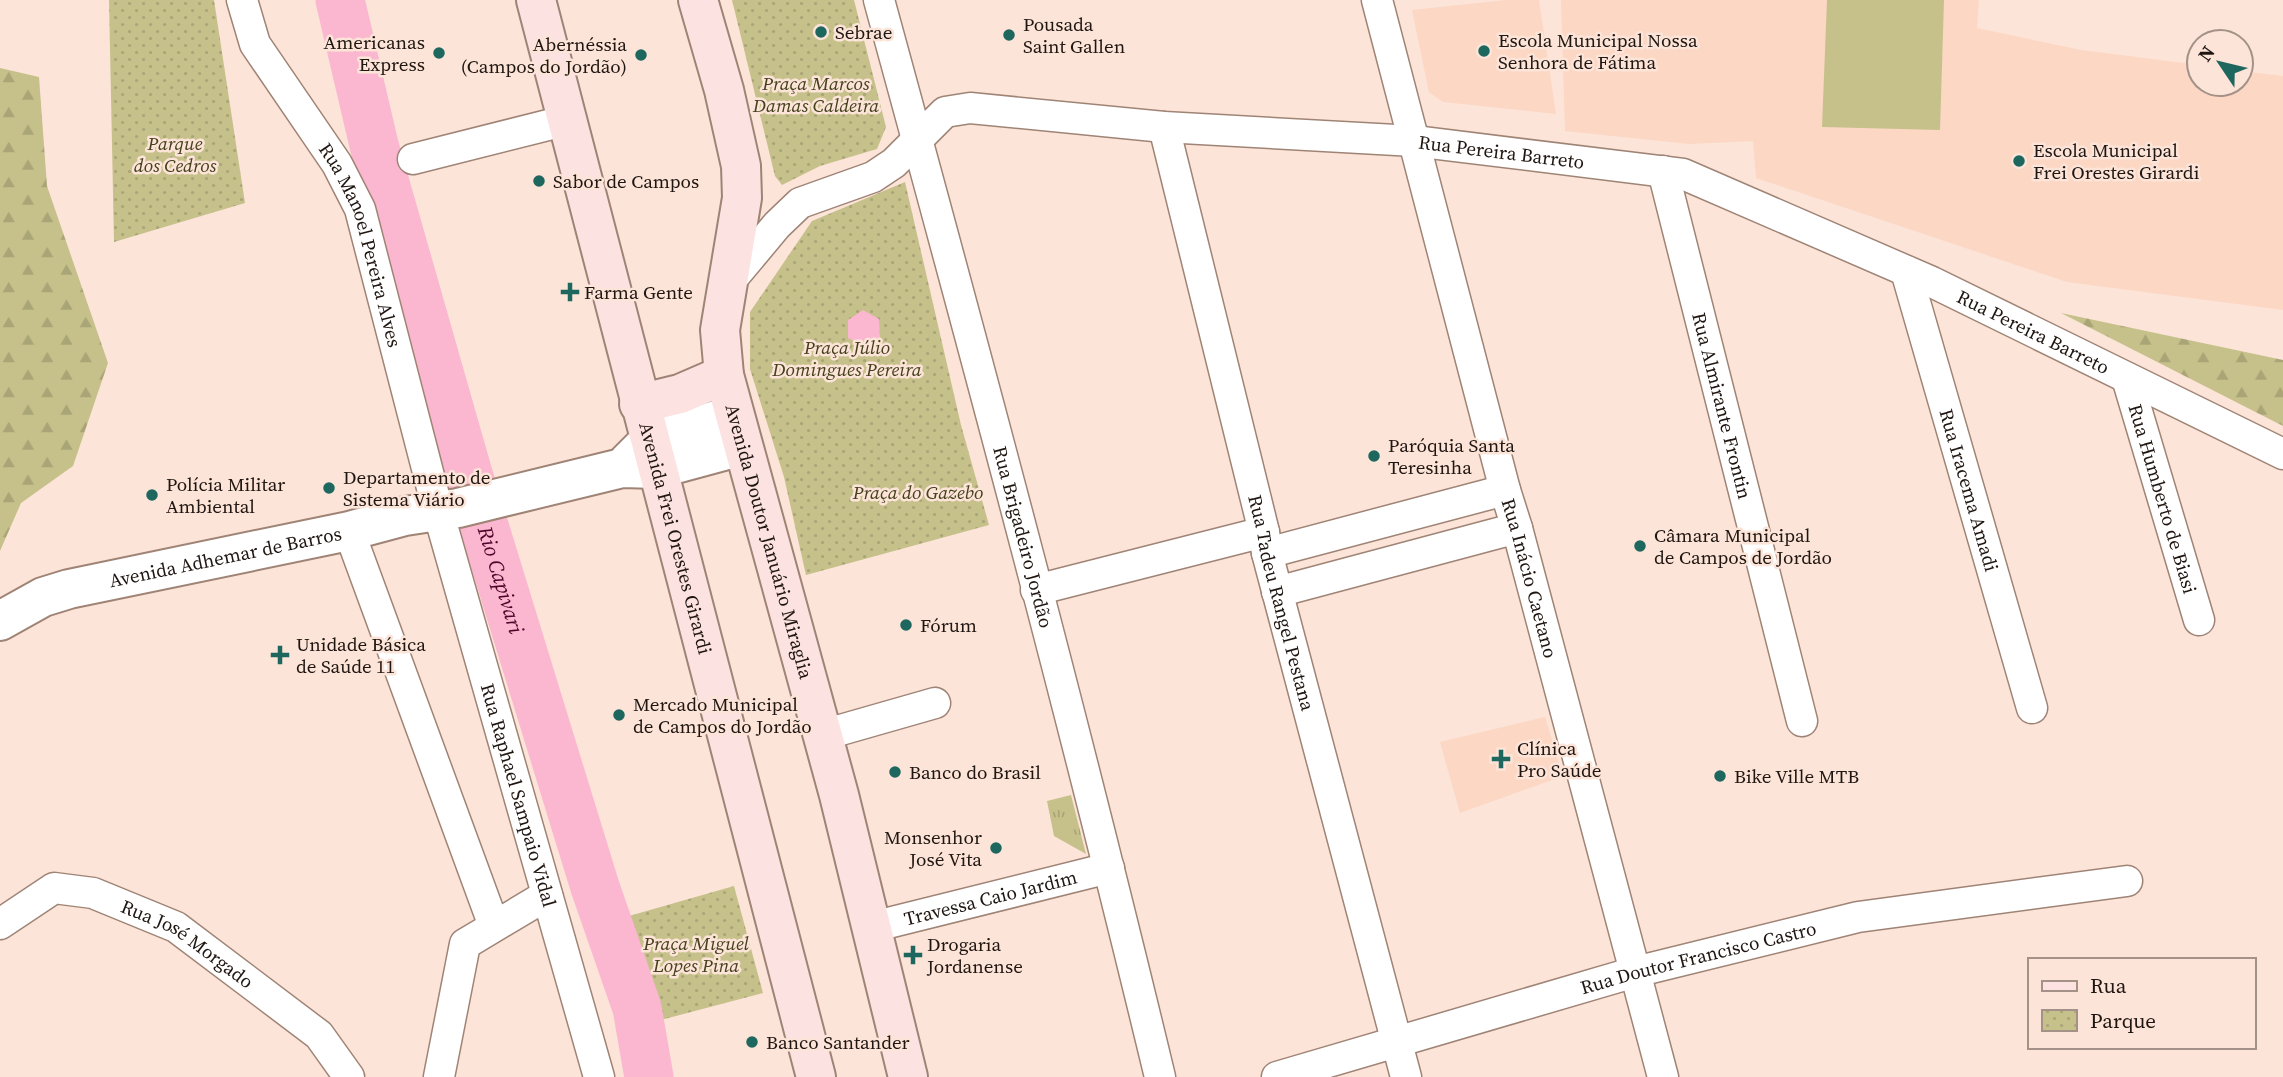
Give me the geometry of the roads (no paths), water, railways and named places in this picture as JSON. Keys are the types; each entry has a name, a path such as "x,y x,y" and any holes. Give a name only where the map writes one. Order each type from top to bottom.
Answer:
{"main road":[{"name":"Avenida Frei Orestes Girardi","path":"536,0 639,404 642,459 816,1077"},
{"name":"Avenida Doutor Januário Miraglia","path":"698,0 724,90 741,166 742,198 720,330 723,374 823,735 908,1077"},
{"path":"639,404 680,394 723,374"}],"street":[{"name":"Rua Manoel Pereira Alves","path":"242,0 255,44 337,164 360,209 448,510"},
{"name":"Rua Brigadeiro Jordão","path":"879,0 994,420 1160,1077"},
{"name":"Rua Inácio Caetano","path":"1377,0 1504,489 1517,528 1663,1077"},
{"name":"Rua Pereira Barreto","path":"726,287 777,225 800,204 873,177 894,163 945,112 970,108 1164,127 1414,141 1684,174 1906,271 2283,454"},
{"path":"414,159 568,120"},
{"name":"Rua Tadeu Rangel Pestana","path":"1164,127 1277,592 1406,1077"},
{"name":"Rua Almirante Frontin","path":"1663,172 1802,720"},
{"name":"Rua Iracema Amadi","path":"1906,271 2032,708"},
{"name":"Rua Humberto de Biasi","path":"2127,378 2199,620"},
{"name":"Avenida Adhemar de Barros","path":"0,621 43,597 69,589 349,531 405,516 503,498 738,431"},
{"path":"1037,590 1504,489"},
{"name":"Rua Raphael Sampaio Vidal","path":"448,510 547,895 599,1077"},
{"path":"1277,592 1517,528"},
{"path":"349,531 494,926"},
{"path":"823,735 935,703"},
{"name":"Travessa Caio Jardim","path":"872,927 1109,868"},
{"name":"Rua Doutor Francisco Castro","path":"1278,1077 1396,1040 1635,972 1858,917 2127,881"},
{"name":"Rua José Morgado","path":"0,924 54,888 93,893 176,927 319,1035 349,1077"},
{"path":"439,1077 465,944 547,895"}],"waterway":[{"name":"Rio Capivari","path":"340,0 374,145 468,474 595,887 637,1008 649,1077"}],"place":[{"name":"Sebrae","path":"821,32"},
{"name":"Pousada Saint Gallen","path":"1009,35"},
{"name":"Escola Municipal Nossa Senhora de Fátima","path":"1484,51"},
{"name":"Americanas Express","path":"439,53"},
{"name":"Abernéssia (Campos do Jordão)","path":"641,55"},
{"name":"Escola Municipal Frei Orestes Girardi","path":"2019,161"},
{"name":"Sabor de Campos","path":"539,181"},
{"name":"Farma Gente","path":"570,292"},
{"name":"Paróquia Santa Teresinha","path":"1374,456"},
{"name":"Departamento de Sistema Viário","path":"329,488"},
{"name":"Polícia Militar Ambiental","path":"152,495"},
{"name":"Câmara Municipal de Campos de Jordão","path":"1640,546"},
{"name":"Fórum","path":"906,625"},
{"name":"Unidade Básica de Saúde 11","path":"280,655"},
{"name":"Mercado Municipal de Campos do Jordão","path":"619,715"},
{"name":"Clínica Pro Saúde","path":"1501,759"},
{"name":"Banco do Brasil","path":"895,772"},
{"name":"Bike Ville MTB","path":"1720,776"},
{"name":"Monsenhor José Vita","path":"996,848"},
{"name":"Drogaria Jordanense","path":"913,955"},
{"name":"Banco Santander","path":"752,1042"}],"park label":[{"name":"Praça Marcos Damas Caldeira","path":"816,94"},
{"name":"Parque dos Cedros","path":"175,154"},
{"name":"Praça Júlio Domingues Pereira","path":"847,358"},
{"name":"Praça do Gazebo","path":"918,492"},
{"name":"Praça Miguel Lopes Pina","path":"696,954"}]}
